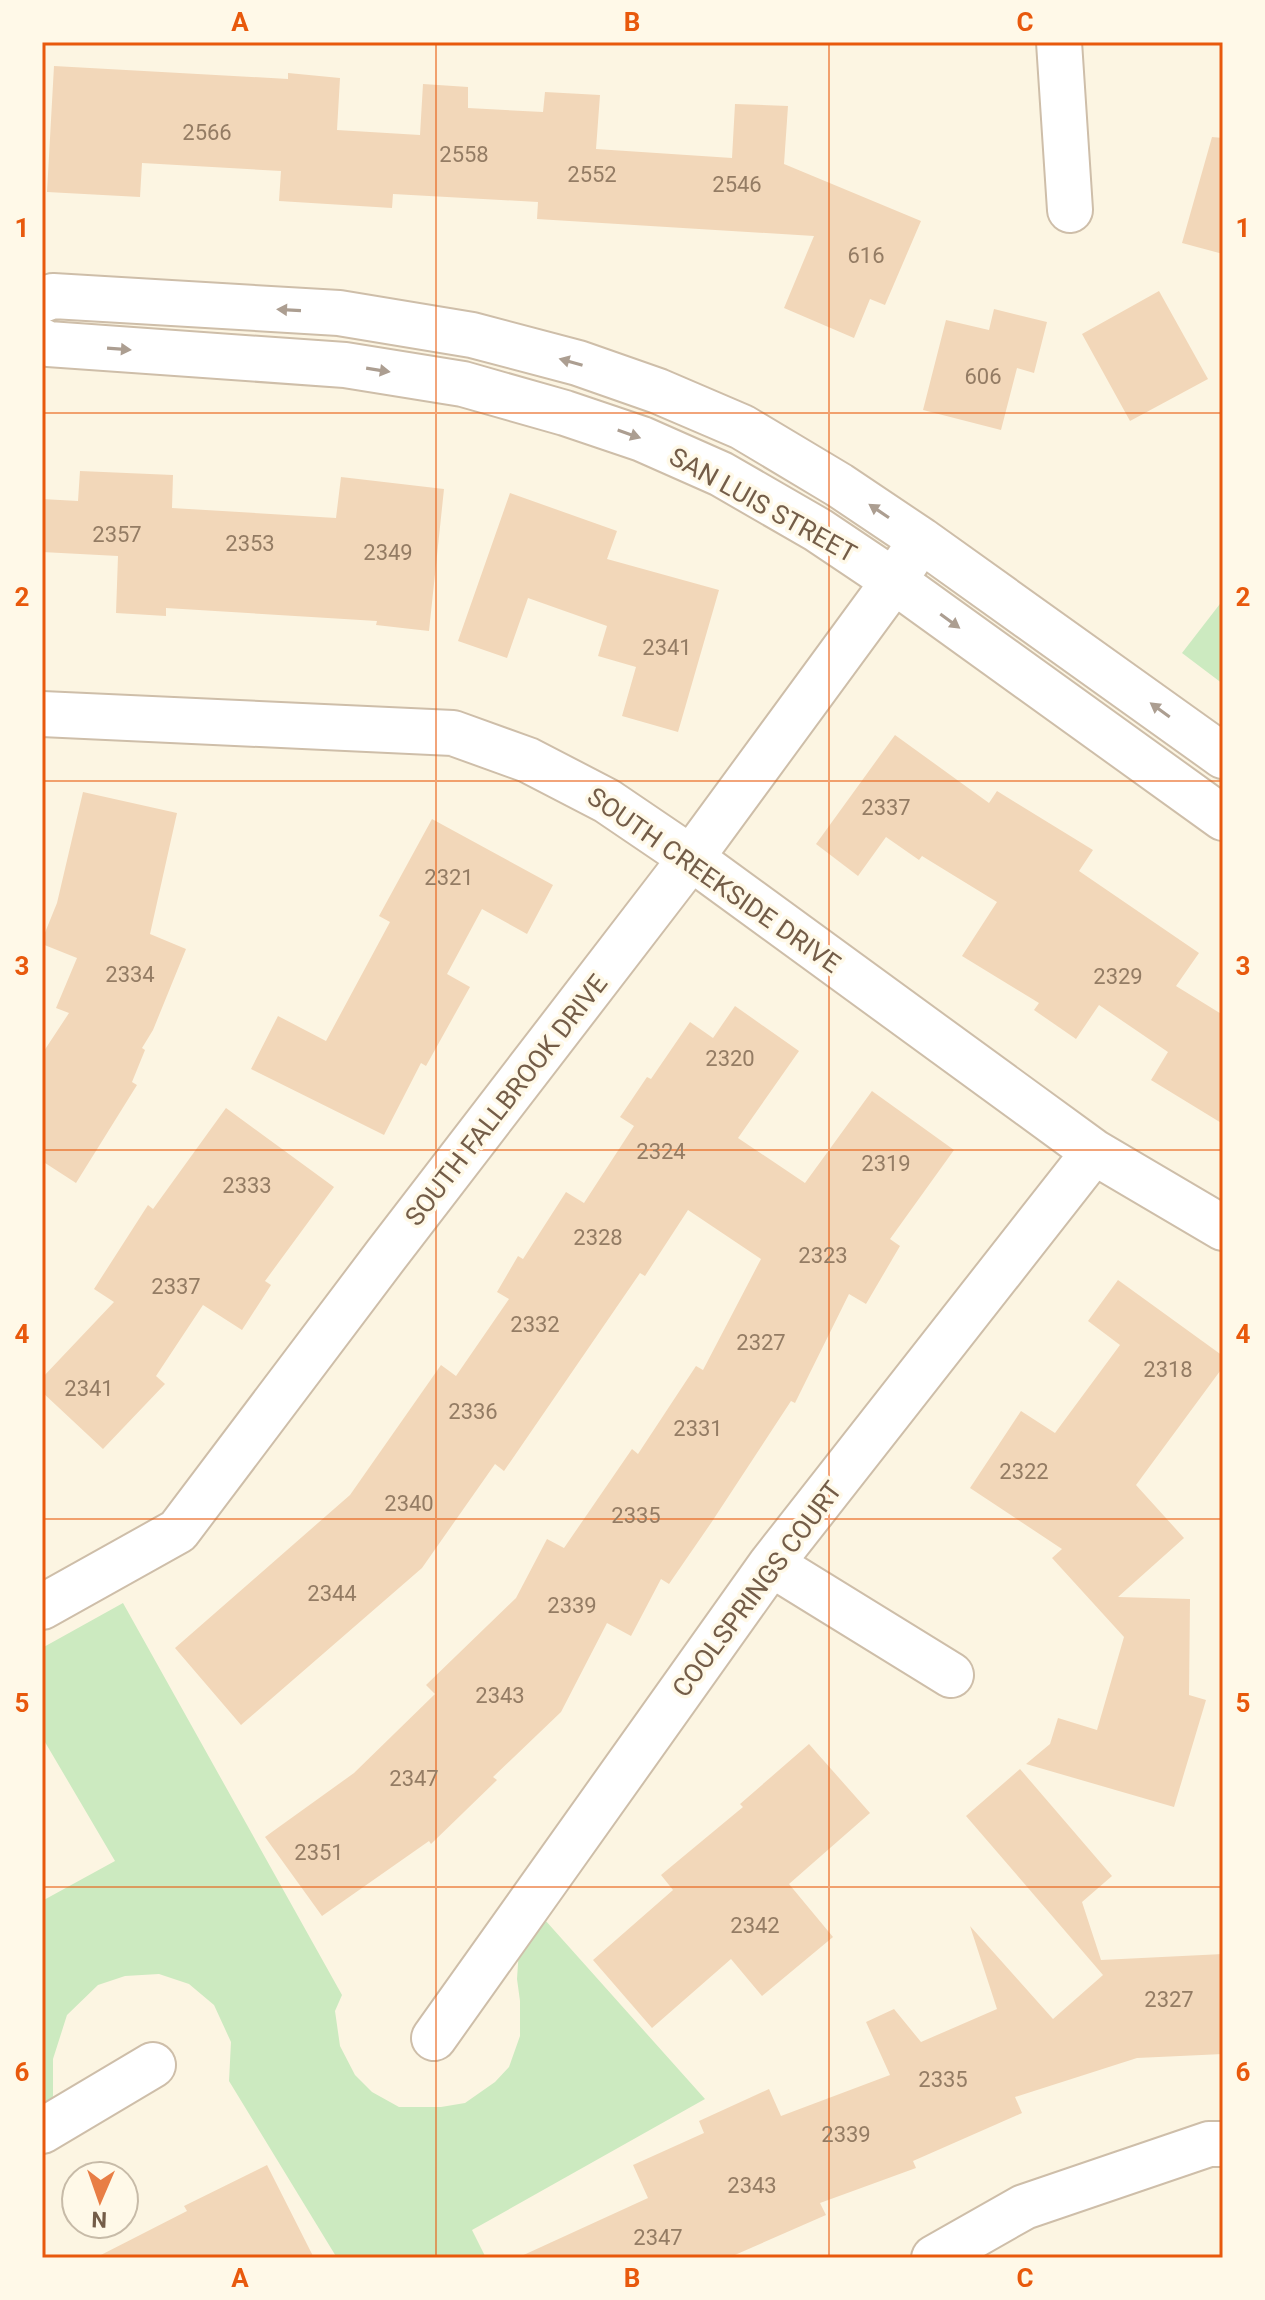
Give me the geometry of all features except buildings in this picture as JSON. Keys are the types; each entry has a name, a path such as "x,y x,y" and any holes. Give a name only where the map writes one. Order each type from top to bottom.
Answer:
{"street":[{"path":"1059,42 1070,210"},
{"name":"SAN LUIS STREET","path":"42,300 53,296 339,313 472,335 578,363 658,391 742,427 839,485 1223,756"},
{"name":"SAN LUIS STREET","path":"42,341 48,344 345,365 463,384 642,439 721,474 818,530 894,581 1223,818"},
{"name":"SOUTH FALLBROOK DRIVE","path":"42,1607 178,1531 691,858 921,540"},
{"name":"SOUTH CREEKSIDE DRIVE","path":"42,714 453,733 528,760 607,801 691,858 1094,1152 1223,1228"},
{"name":"COOLSPRINGS COURT","path":"434,2038 771,1564 1094,1152"},
{"path":"771,1564 951,1675"},
{"path":"42,2131 153,2065"},
{"path":"934,2258 1024,2207 1209,2144 1223,2144"}],"green space":[{"path":"1223,600 1223,684 1182,653"},
{"path":"123,1603 342,1995 335,2011 340,2046 355,2075 372,2092 399,2107 441,2107 465,2103 495,2082 509,2067 520,2036 519,1949 545,1920 705,2099 472,2230 486,2258 337,2258 229,2081 231,2042 214,2005 189,1984 159,1974 125,1976 98,1985 67,2015 53,2059 53,2096 48,2115 42,2120 42,1901 115,1861 42,1737 42,1648"}]}
